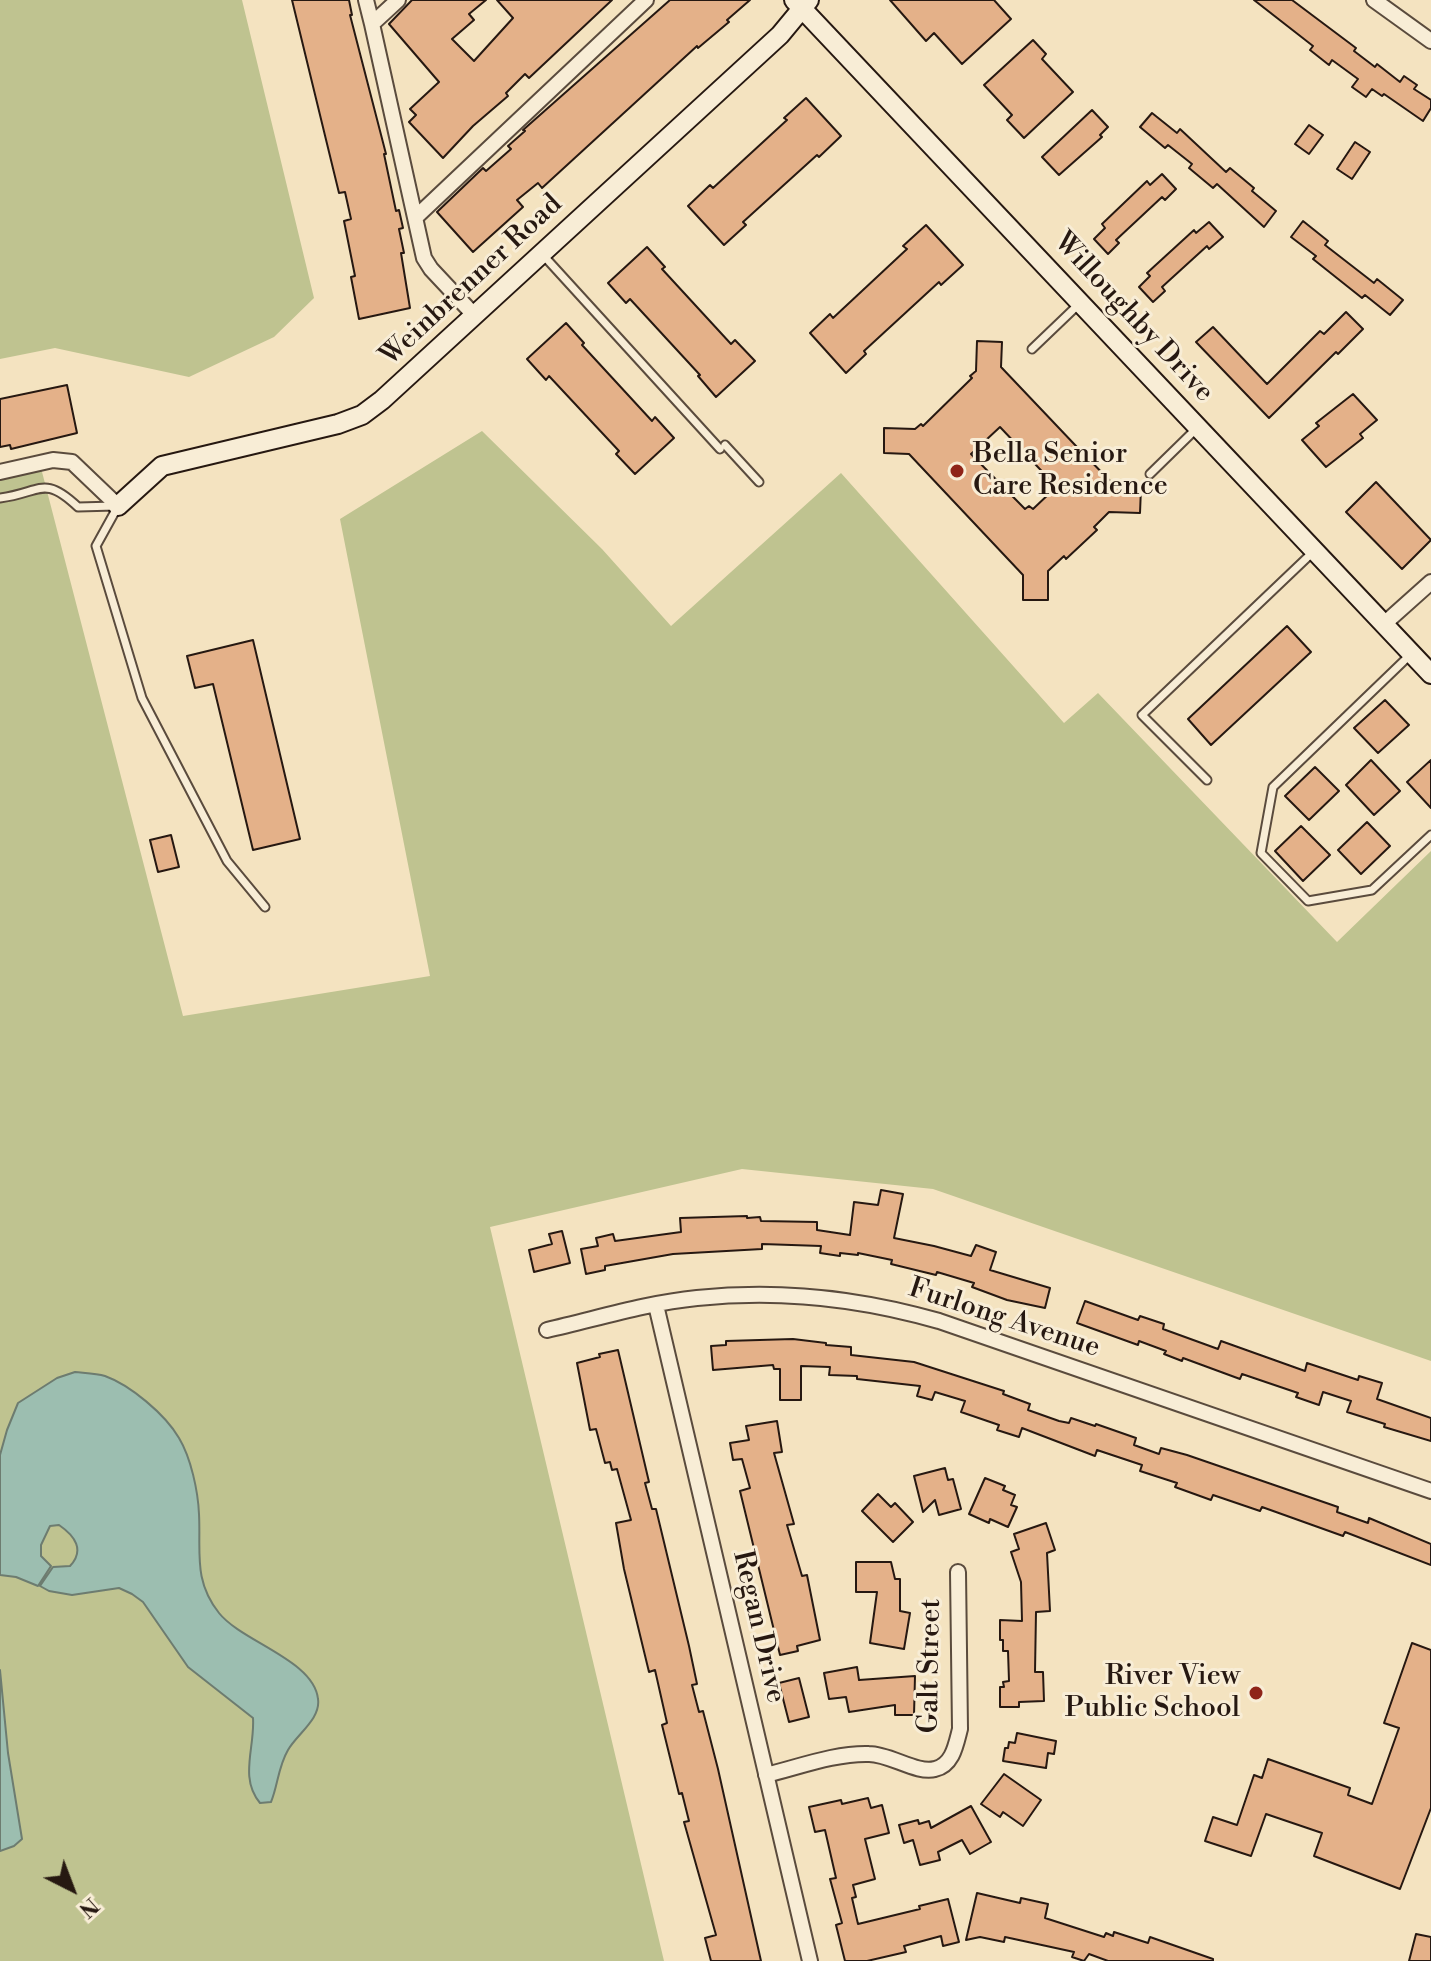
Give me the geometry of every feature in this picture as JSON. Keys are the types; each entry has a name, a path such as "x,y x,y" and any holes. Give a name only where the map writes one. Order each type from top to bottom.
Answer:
{"street":[{"path":"366,0 427,264 475,316"},
{"path":"372,24 398,0"},
{"path":"415,218 646,0"},
{"path":"1374,0 1431,41"},
{"name":"Weinbrenner Road","path":"118,506 162,466 338,424 362,415 403,383 780,35 802,3"},
{"name":"Willoughby Drive","path":"802,3 1431,674"},
{"path":"0,472 53,460 72,462 118,506"},
{"path":"1384,624 1431,582"},
{"name":"Furlong Avenue","path":"547,1330 656,1305 736,1295 798,1294 869,1304 904,1312 1431,1491"},
{"name":"Regan Drive","path":"656,1305 810,1961"},
{"name":"Galt Street","path":"766,1775 870,1754 888,1756 921,1769 935,1769 948,1762 960,1729 958,1572"}],"lane":[{"path":"542,254 722,447 759,482"},
{"path":"1032,349 1081,303"},
{"path":"1150,474 1198,427"},
{"path":"0,498 52,487 78,507 118,506"},
{"path":"118,506 96,546 142,698 227,861 265,907"},
{"path":"1207,780 1142,715 1315,551"},
{"path":"1412,654 1273,787 1261,853 1308,901 1372,890 1431,835"}],"green space":[{"path":"0,0 242,0 314,298 274,337 189,377 55,348 0,359"},
{"path":"482,431 602,549 671,626 841,473 1064,723 1098,693 1337,942 1431,851 1431,1361 933,1189 742,1169 490,1227 664,1961 0,1961 0,478 41,468 183,1016 430,976 340,519"}],"shaded area":[{"path":"75,1372 115,1380 136,1393 173,1429 187,1455 195,1485 200,1565 211,1601 230,1623 291,1662 314,1685 318,1699 316,1713 285,1756 271,1802 260,1803 250,1783 253,1718 188,1667 143,1602 119,1588 72,1595 40,1586 53,1567 70,1566 77,1554 76,1544 65,1529 59,1525 50,1526 41,1545 41,1556 51,1566 38,1586 16,1577 0,1575 0,1455 7,1430 18,1403 57,1378"},
{"path":"0,1670 8,1753 22,1839 0,1851"}],"building":[{"path":"292,0 349,0 350,15 386,154 396,211 399,210 403,228 399,229 404,253 401,253 410,308 359,319 351,277 355,276 344,221 351,219 345,192 339,193"},
{"path":"412,0 486,0 469,14 474,20 452,39 474,61 513,18 497,0 612,0 529,78 525,74 506,93 508,96 473,126 443,158 409,122 416,115 410,109 439,82 389,24"},
{"path":"670,0 750,0 542,188 538,183 517,200 523,207 473,252 437,212 483,168 486,171 511,149 508,146 523,130"},
{"path":"890,0 994,0 1011,19 962,64 934,33 926,41"},
{"path":"1254,0 1292,0 1356,48 1354,51 1375,67 1377,64 1400,82 1404,76 1417,85 1414,89 1431,100 1431,108 1423,121 1384,94 1382,96 1372,89 1366,97 1352,87 1358,79 1332,60 1329,65 1310,50 1313,46"},
{"path":"1033,40 1046,54 1042,59 1073,92 1024,138 1007,120 1012,115 984,85"},
{"path":"806,98 841,136 743,222 746,225 724,245 688,206 710,185 713,188 787,120 784,118"},
{"path":"1092,110 1108,127 1100,135 1102,137 1059,175 1042,157"},
{"path":"1152,113 1177,133 1180,129 1226,172 1230,168 1254,188 1252,191 1276,211 1264,227 1217,184 1213,188 1189,168 1192,164 1168,145 1165,148 1140,127"},
{"path":"1309,125 1323,135 1309,154 1295,144"},
{"path":"1355,142 1370,152 1352,179 1337,169"},
{"path":"1162,174 1176,189 1165,200 1162,197 1116,240 1119,243 1108,254 1094,239 1105,228 1102,224 1147,181 1150,185"},
{"path":"1303,221 1328,241 1325,245 1374,283 1377,279 1403,300 1390,315 1365,295 1362,298 1291,237"},
{"path":"1209,222 1223,237 1209,249 1207,246 1162,287 1165,291 1153,302 1139,287 1150,276 1147,273 1194,230 1196,233"},
{"path":"926,225 963,265 941,285 939,282 864,351 866,354 846,373 810,333 830,314 833,318 907,249 903,246"},
{"path":"647,247 665,267 662,269 731,344 735,340 755,361 716,397 700,375 630,299 626,303 608,283"},
{"path":"1346,312 1363,329 1269,418 1196,342 1213,327 1267,384 1320,331 1324,334"},
{"path":"566,323 584,343 582,345 652,421 655,417 674,438 635,474 616,454 619,451 549,376 546,380 527,359"},
{"name":"Bella Senior Care Residence","path":"977,341 1002,342 1001,367 1076,446 1116,487 1141,488 1140,513 1109,512 1094,527 1097,530 1048,571 1048,600 1023,600 1023,575 909,454 884,453 884,428 915,429 921,424 923,426 976,371","holes":["1000,427 1053,483 1048,487 1052,491 1033,509 1029,506 1025,509 971,454"]},
{"path":"67,385 77,433 11,449 10,445 0,447 0,399"},
{"path":"1353,394 1377,420 1360,434 1363,438 1326,467 1302,440 1319,426 1316,423"},
{"path":"1376,482 1431,540 1402,569 1346,512"},
{"path":"1287,626 1311,652 1211,745 1188,719"},
{"path":"253,640 300,839 253,850 213,684 195,688 187,656"},
{"path":"1385,700 1409,725 1378,753 1354,728"},
{"path":"1371,760 1400,791 1374,815 1346,785"},
{"path":"1431,760 1431,808 1407,782"},
{"path":"1315,767 1339,791 1309,820 1285,796"},
{"path":"1367,822 1390,846 1361,874 1338,850"},
{"path":"1301,826 1330,855 1303,881 1275,851"},
{"path":"171,835 179,867 158,872 150,840"},
{"path":"881,1190 903,1194 894,1238 971,1256 976,1245 996,1252 990,1270 1050,1288 1045,1308 1007,1300 972,1287 974,1283 937,1272 936,1275 891,1264 892,1260 858,1253 840,1253 840,1256 820,1253 821,1246 762,1244 762,1249 673,1254 605,1266 605,1270 586,1274 581,1249 598,1246 596,1238 613,1234 615,1241 681,1232 680,1218 747,1216 760,1217 761,1221 817,1222 817,1230 850,1235 854,1202 878,1205"},
{"path":"562,1231 570,1263 534,1272 529,1250 552,1244 549,1234"},
{"path":"1085,1301 1138,1320 1140,1316 1164,1324 1163,1329 1218,1349 1221,1341 1305,1371 1307,1363 1358,1380 1359,1376 1382,1383 1377,1399 1431,1418 1431,1441 1347,1412 1351,1401 1323,1392 1319,1405 1296,1397 1298,1393 1242,1374 1240,1379 1183,1358 1182,1361 1139,1341 1138,1345 1077,1323"},
{"path":"793,1339 851,1347 851,1355 914,1362 1004,1391 1003,1394 1030,1404 1028,1410 1059,1421 1069,1423 1071,1418 1096,1424 1136,1438 1134,1445 1159,1454 1161,1448 1187,1455 1338,1507 1337,1512 1368,1523 1369,1518 1431,1544 1431,1565 1345,1532 1343,1536 1262,1507 1260,1511 1213,1495 1211,1500 1175,1487 1177,1483 1140,1471 1142,1465 1097,1450 1095,1456 1022,1428 1019,1437 997,1430 999,1425 961,1412 965,1401 935,1392 932,1400 917,1396 920,1386 829,1375 830,1367 801,1366 801,1400 780,1400 780,1369 774,1369 773,1365 713,1370 711,1346 726,1345 726,1341"},
{"path":"618,1350 649,1482 645,1483 652,1509 656,1509 689,1646 697,1684 692,1685 699,1712 703,1711 718,1769 761,1961 711,1961 705,1938 716,1935 684,1822 689,1821 662,1725 667,1723 655,1670 649,1672 624,1569 616,1523 631,1520 617,1469 612,1470 610,1462 605,1463 596,1429 590,1430 577,1363"},
{"path":"777,1421 782,1452 774,1453 794,1524 787,1525 802,1576 807,1575 820,1640 797,1646 798,1651 780,1655 740,1491 750,1488 742,1459 733,1460 730,1443 749,1440 746,1426"},
{"path":"945,1468 948,1480 953,1479 961,1509 939,1515 935,1500 923,1512 914,1476"},
{"path":"985,1478 1005,1486 1003,1490 1015,1495 1011,1505 1017,1507 1008,1527 969,1514"},
{"path":"878,1494 891,1507 895,1503 913,1522 893,1542 862,1511"},
{"path":"1046,1523 1055,1550 1047,1553 1050,1611 1036,1612 1035,1672 1043,1672 1044,1701 1019,1702 1019,1707 1000,1707 1000,1687 1004,1687 1003,1682 1009,1681 1008,1651 1003,1651 1003,1640 1000,1640 1000,1620 1022,1621 1021,1582 1011,1552 1019,1549 1014,1534"},
{"path":"856,1562 891,1562 895,1579 900,1579 900,1611 910,1613 904,1649 870,1643 877,1592 856,1592"},
{"path":"1412,1643 1431,1650 1431,1808 1400,1889 1314,1856 1322,1833 1266,1814 1251,1856 1205,1841 1213,1817 1237,1825 1254,1775 1262,1778 1268,1759 1350,1788 1348,1795 1372,1804 1399,1728 1384,1723"},
{"path":"857,1667 859,1680 915,1676 914,1715 895,1715 895,1705 849,1712 846,1697 829,1699 824,1673"},
{"path":"799,1678 809,1717 789,1722 779,1683"},
{"path":"1017,1733 1056,1741 1054,1754 1048,1753 1046,1768 1003,1761 1005,1748 1008,1748 1009,1742 1015,1743"},
{"path":"1004,1774 1041,1800 1023,1826 1003,1812 1000,1817 981,1804"},
{"path":"868,1798 871,1808 882,1805 889,1833 865,1839 875,1879 853,1885 856,1897 852,1898 858,1924 948,1899 959,1942 943,1946 941,1936 904,1946 906,1952 867,1961 845,1961 836,1925 842,1923 830,1879 836,1878 825,1830 815,1832 809,1807"},
{"path":"971,1806 991,1842 970,1854 962,1840 938,1852 940,1860 920,1865 913,1840 904,1843 899,1825 918,1820 919,1824 929,1821 931,1828"},
{"path":"977,1893 1020,1903 1021,1898 1048,1904 1045,1918 1104,1937 1106,1933 1113,1936 1114,1932 1148,1943 1150,1937 1213,1961 1108,1961 1089,1954 1084,1961 1072,1957 1074,1952 1005,1937 1004,1942 980,1937 966,1940"},
{"path":"1416,1934 1431,1937 1431,1961 1409,1961"}],"place":[{"name":"Bella Senior Care Residence","path":"957,471"},
{"name":"River View Public School","path":"1256,1693"}]}
